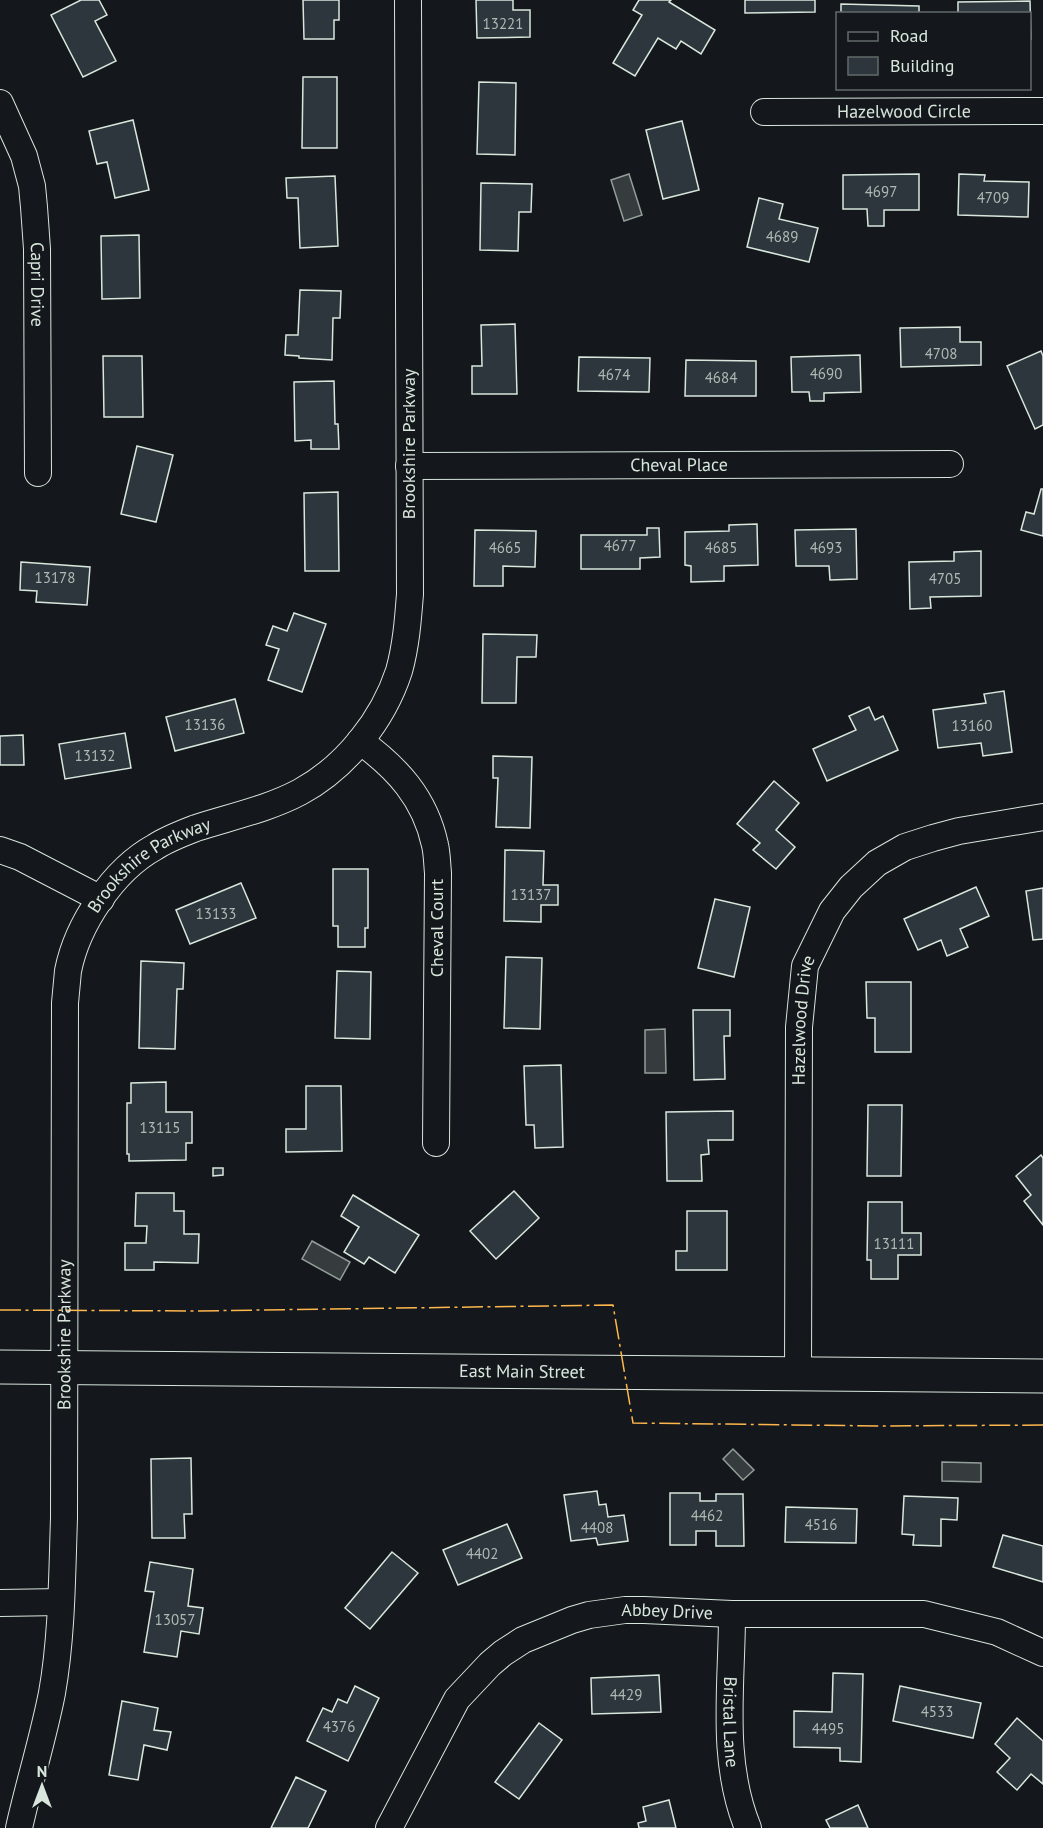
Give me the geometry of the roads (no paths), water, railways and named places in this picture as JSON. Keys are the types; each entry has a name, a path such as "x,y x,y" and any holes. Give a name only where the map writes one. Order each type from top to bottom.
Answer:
{"main road":[{"name":"East Main Street","path":"0,1367 1043,1376"}],"street":[{"name":"Brookshire Parkway","path":"19,1828 52,1692 61,1602 64,1518 65,1002 69,969 79,937 91,910 124,870 154,847 193,830 264,807 300,792 325,775 353,750 378,717 398,672 407,633 410,594 408,0"},
{"name":"Capri Drive","path":"0,103 24,156 34,207 37,249 38,473"},
{"name":"Hazelwood Circle","path":"764,112 1043,111"},
{"name":"Cheval Place","path":"409,466 950,464"},
{"name":"Cheval Court","path":"360,741 394,768 415,793 435,845 438,873 436,1143"},
{"name":"Hazelwood Drive","path":"798,1374 799,1027 805,966 832,910 851,887 877,863 905,847 933,838 959,831 1043,817"},
{"path":"0,850 20,857 101,899"},
{"path":"0,1603 61,1602"},
{"name":"Abbey Drive","path":"389,1828 457,1699 489,1664 523,1641 589,1615 625,1610 732,1614 924,1614 997,1632 1043,1653"},
{"name":"Bristal Lane","path":"732,1614 729,1720 732,1771 748,1828"}]}
